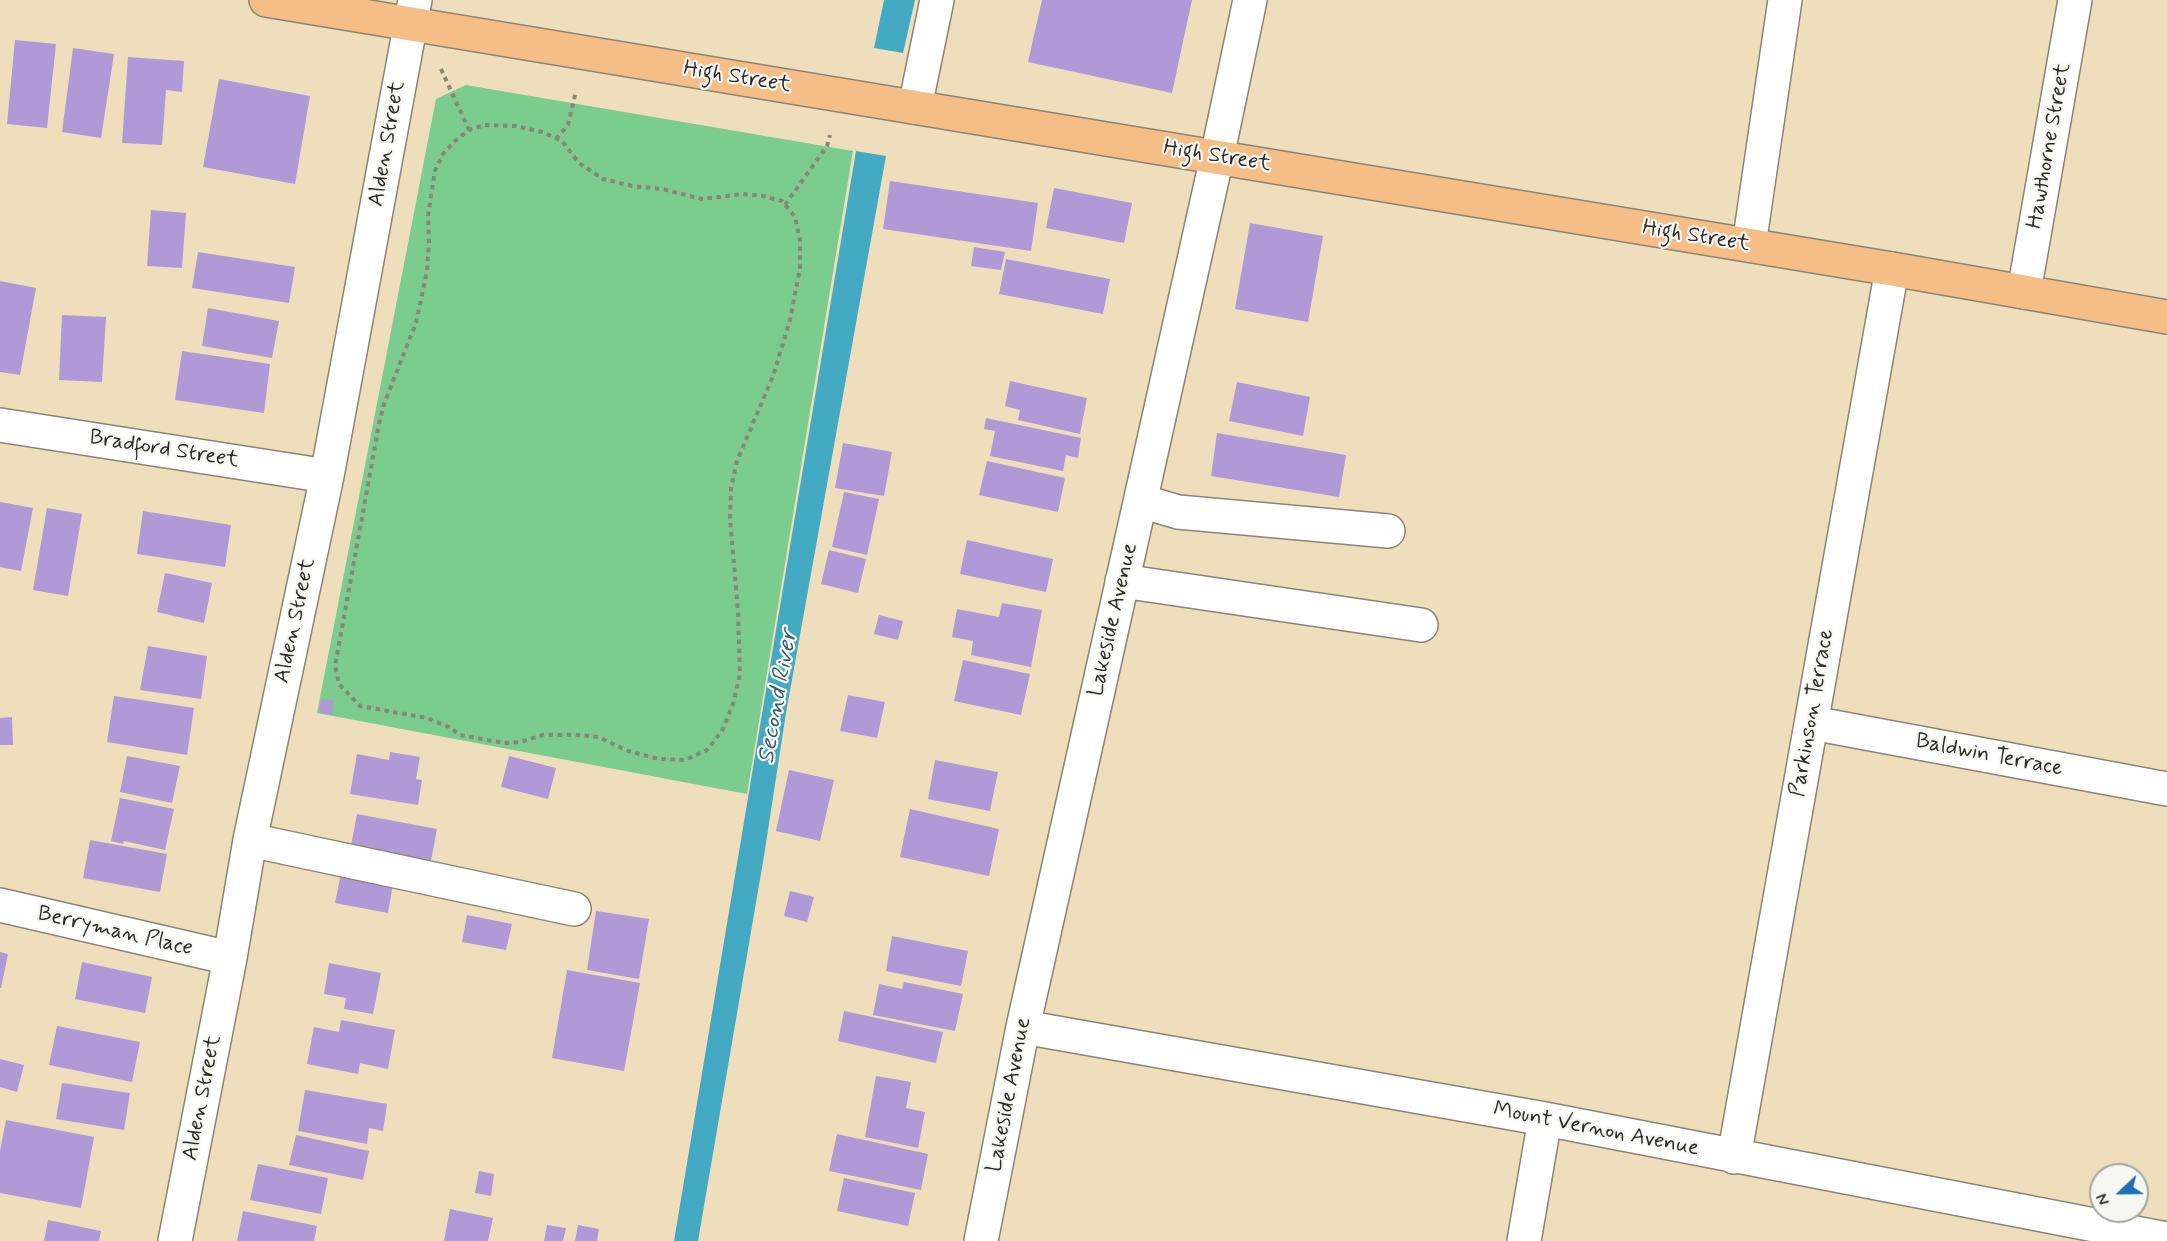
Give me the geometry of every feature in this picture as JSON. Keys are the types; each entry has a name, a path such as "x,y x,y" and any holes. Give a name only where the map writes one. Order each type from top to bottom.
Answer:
{"main road":[{"name":"High Street","path":"266,0 412,12 915,107 1749,245 2167,317"}],"street":[{"path":"915,107 937,0"},
{"name":"Lakeside Avenue","path":"981,1241 1023,1027 1250,0"},
{"path":"1749,245 1785,0"},
{"name":"Hawthorne Street","path":"2024,292 2075,0"},
{"name":"Alden Street","path":"174,1241 230,958 250,840 327,476 412,12"},
{"name":"Parkinson Terrace","path":"1734,1157 1892,269"},
{"name":"Bradford Street","path":"0,425 327,476"},
{"path":"1141,501 1178,512 1388,531"},
{"path":"1122,581 1421,626"},
{"name":"Baldwin Terrace","path":"1812,723 2167,789"},
{"path":"250,840 574,909"},
{"name":"Berryman Place","path":"0,905 230,958"},
{"name":"Mount Vernon Avenue","path":"1023,1027 1545,1119 2167,1239"},
{"path":"1524,1241 1545,1119"}],"path":[{"path":"441,69 469,130"},
{"path":"556,139 568,125 576,91"},
{"path":"485,124 515,126 542,132 562,141 579,163 603,179 633,186 662,189 702,199 743,194 763,196 782,201 795,217 800,240 800,268 783,348 762,406 737,461 731,488 730,518 738,611 740,674 733,704 722,731 707,750 686,760 659,759 628,751 598,737 581,735 543,735 520,742 504,743 460,735 449,727 427,718 360,706 339,684 335,666 381,414 416,323 427,271 428,216 435,171 443,154 469,130 485,124"},
{"path":"784,205 827,147 830,135"},
{"path":"345,575 351,576"}],"green space":[{"path":"466,85 853,151 747,794 317,713 436,99"}],"water":[{"path":"884,0 915,0 903,53 874,48"},
{"name":"Second River","path":"856,151 886,156 786,713 764,856 698,1241 674,1241"}],"building":[{"path":"1042,0 1192,0 1172,93 1028,62"},
{"path":"15,40 56,44 47,128 7,124"},
{"path":"73,48 114,54 101,138 62,132"},
{"path":"128,57 184,61 182,92 166,90 162,145 122,143"},
{"path":"219,79 310,96 295,184 203,167"},
{"path":"890,181 1038,203 1031,251 883,229"},
{"path":"1054,188 1132,203 1124,243 1046,228"},
{"path":"151,210 186,213 182,268 147,266"},
{"path":"1250,223 1323,236 1308,322 1235,309"},
{"path":"974,247 1005,252 1001,270 971,266"},
{"path":"198,252 295,267 289,303 192,288"},
{"path":"1006,259 1110,279 1103,314 999,294"},
{"path":"0,281 36,288 20,375 0,372"},
{"path":"208,308 279,321 272,358 202,346"},
{"path":"62,315 106,317 102,382 59,380"},
{"path":"182,351 270,364 264,413 175,400"},
{"path":"1010,381 1087,398 1080,434 1018,420 1020,410 1005,406"},
{"path":"1237,382 1310,397 1303,436 1229,421"},
{"path":"986,418 1081,438 1078,458 1066,455 1063,471 990,456 995,431 984,429"},
{"path":"1217,433 1346,455 1339,497 1211,476"},
{"path":"843,443 892,452 884,496 835,488"},
{"path":"987,461 1065,478 1058,512 979,495"},
{"path":"844,492 879,499 867,555 832,547"},
{"path":"0,502 33,508 21,571 0,567"},
{"path":"47,508 82,514 68,596 33,590"},
{"path":"143,511 231,525 225,567 137,554"},
{"path":"967,540 1053,559 1046,592 960,574"},
{"path":"829,550 866,559 858,593 821,584"},
{"path":"165,573 212,583 204,623 157,612"},
{"path":"1002,603 1042,610 1031,667 971,655 973,641 952,637 957,609 999,617"},
{"path":"879,615 903,621 898,640 874,634"},
{"path":"148,646 207,656 201,699 140,690"},
{"path":"963,660 1030,674 1021,715 954,701"},
{"path":"848,695 885,702 877,738 840,731"},
{"path":"114,696 194,708 187,755 107,742"},
{"path":"321,699 334,701 332,715 319,712"},
{"path":"12,717 13,745 0,745 0,718"},
{"path":"390,752 420,757 416,779 422,780 418,805 350,794 357,754 389,760"},
{"path":"127,756 180,766 172,803 120,792"},
{"path":"509,756 556,768 548,799 501,787"},
{"path":"935,760 998,772 990,811 928,799"},
{"path":"789,770 834,780 820,841 776,831"},
{"path":"120,798 174,809 165,850 124,841 123,844 111,841"},
{"path":"910,809 999,829 989,876 900,857"},
{"path":"357,814 437,829 430,866 350,851"},
{"path":"90,840 167,854 160,892 83,878"},
{"path":"342,868 394,878 388,913 335,903"},
{"path":"790,891 814,897 807,922 784,916"},
{"path":"596,911 649,919 639,979 587,970"},
{"path":"467,915 512,924 506,950 462,942"},
{"path":"892,936 968,951 961,986 886,971"},
{"path":"0,952 8,954 1,988 0,988"},
{"path":"82,962 152,977 145,1013 75,999"},
{"path":"329,963 381,973 373,1014 344,1009 346,998 324,994"},
{"path":"567,970 640,983 624,1071 552,1058"},
{"path":"904,982 963,994 955,1031 873,1015 879,984 902,989"},
{"path":"844,1011 943,1032 936,1063 838,1041"},
{"path":"341,1020 395,1030 388,1069 360,1063 358,1074 307,1064 314,1027 339,1032"},
{"path":"57,1026 140,1042 132,1082 49,1065"},
{"path":"0,1059 24,1065 17,1092 0,1087"},
{"path":"876,1076 911,1082 906,1108 925,1112 918,1148 865,1137"},
{"path":"62,1083 130,1093 124,1130 56,1119"},
{"path":"305,1090 387,1104 383,1131 369,1128 367,1144 298,1131"},
{"path":"6,1120 94,1137 81,1208 0,1193 0,1151"},
{"path":"837,1134 928,1154 921,1190 829,1171"},
{"path":"296,1135 369,1151 363,1180 289,1165"},
{"path":"258,1164 328,1178 321,1214 250,1200"},
{"path":"479,1171 494,1174 491,1196 475,1193"},
{"path":"844,1178 915,1193 908,1226 837,1211"},
{"path":"450,1209 493,1218 488,1241 444,1241"},
{"path":"243,1211 317,1226 314,1241 237,1241"},
{"path":"48,1220 101,1231 99,1241 44,1241"},
{"path":"547,1225 566,1228 563,1241 544,1241"},
{"path":"578,1225 599,1229 597,1241 575,1241"}]}
